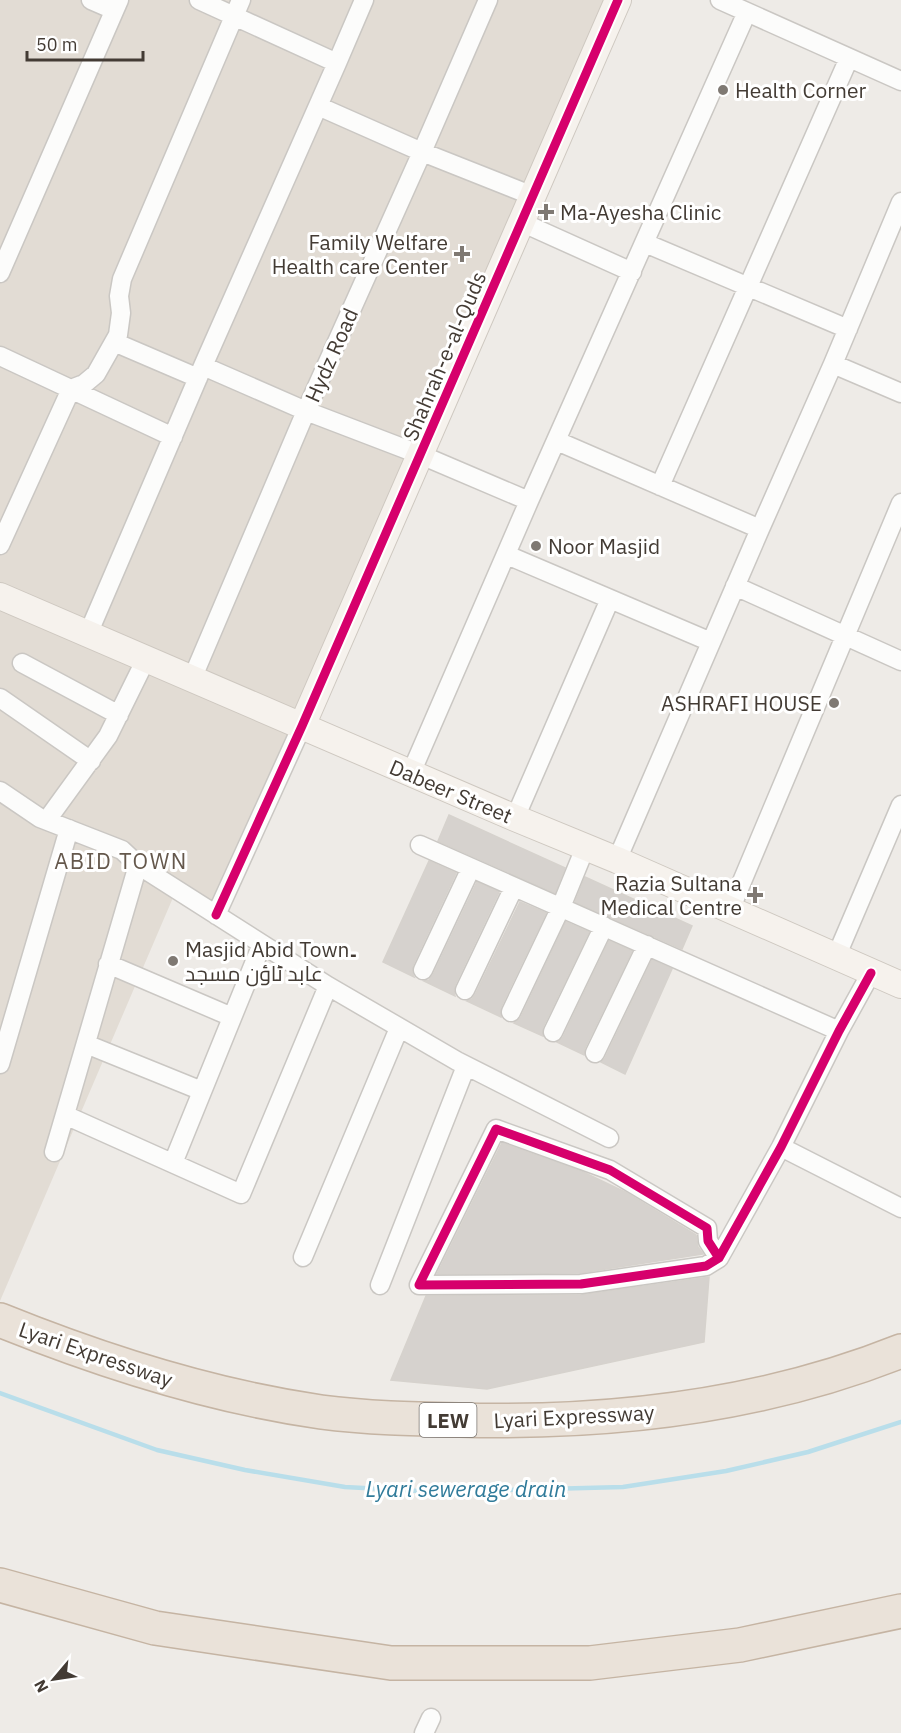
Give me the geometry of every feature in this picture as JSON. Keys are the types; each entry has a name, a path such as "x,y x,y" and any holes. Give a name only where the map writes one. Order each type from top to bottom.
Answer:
{"highway":[{"name":"Lyari Expressway","path":"0,1320 80,1352 175,1382 321,1412 420,1419 540,1420 621,1416 672,1410 772,1392 864,1366 901,1351"},
{"path":"0,1585 155,1628 391,1663 590,1663 740,1646 901,1611"}],"street":[{"path":"0,272 117,5 91,0"},
{"path":"199,0 237,8 337,63"},
{"path":"88,634 364,0"},
{"name":"Hydz Road","path":"192,679 306,411 488,0"},
{"name":"Shahrah-e-al-Quds","path":"302,726 618,0"},
{"path":"720,0 901,81"},
{"path":"0,545 71,389 84,384 96,374 118,335 122,279 237,8"},
{"path":"411,773 747,12"},
{"path":"660,486 849,58"},
{"path":"318,106 422,153 532,196"},
{"path":"617,860 901,202"},
{"path":"521,222 632,272"},
{"path":"645,243 848,329"},
{"path":"114,342 306,411 421,455 530,501"},
{"path":"0,356 173,437"},
{"path":"833,364 901,393"},
{"path":"557,441 760,529"},
{"path":"730,910 901,503"},
{"path":"507,555 711,642"},
{"path":"735,586 901,661"},
{"name":"Dabeer Street","path":"0,596 617,860 901,985"},
{"path":"515,818 610,599"},
{"path":"47,820 108,736 146,659"},
{"path":"22,663 118,715"},
{"path":"0,698 91,762"},
{"path":"216,915 302,726"},
{"path":"0,791 40,818 122,850 138,865 328,986 399,1028 466,1066 609,1138"},
{"path":"836,957 901,805"},
{"path":"0,1064 69,829"},
{"path":"420,845 839,1031"},
{"path":"511,1012 561,907 585,848"},
{"path":"54,1152 138,865"},
{"path":"423,970 471,868"},
{"path":"465,990 514,887"},
{"path":"553,1032 604,926"},
{"path":"173,1163 262,944"},
{"path":"595,1053 647,945"},
{"path":"108,964 232,1017"},
{"path":"719,1258 708,1241 707,1228 610,1170 496,1129 419,1285 581,1284 706,1266 719,1258 781,1147 871,973"},
{"path":"65,1115 242,1194 328,986"},
{"path":"303,1257 399,1028"},
{"path":"86,1044 202,1092"},
{"path":"380,1285 466,1066"},
{"path":"781,1147 901,1208"}],"shaded area":[{"path":"0,0 604,0 220,913 175,893 0,1301"}],"building":[{"path":"449,815 565,868 555,893 438,841"},
{"path":"429,861 456,873 413,965 414,977 383,962"},
{"path":"585,877 692,926 682,949 575,902"},
{"path":"477,882 499,892 455,985 455,996 424,981 429,980 433,975"},
{"path":"520,902 546,913 501,1007 501,1017 467,1001 475,995"},
{"path":"566,922 589,932 543,1027 543,1036 514,1023 521,1017"},
{"path":"609,941 632,951 585,1048 584,1055 557,1042 563,1037"},
{"path":"652,960 672,969 625,1074 601,1062"},
{"path":"502,1143 581,1171 625,1192 696,1235 698,1247 703,1254 580,1273 437,1274"},
{"path":"709,1277 704,1342 487,1389 391,1380 426,1296 581,1295"}],"waterway":[{"name":"Lyari sewerage drain","path":"0,1393 157,1450 245,1470 345,1487 438,1492 623,1487 726,1471 808,1452 901,1422"}],"cycle path":[{"path":"216,915 302,726 618,0"},
{"path":"719,1258 708,1241 707,1228 610,1170 496,1129 419,1285 581,1284 706,1266 719,1258 781,1147 871,973"}],"place":[{"name":"Health Corner","path":"723,90"},
{"name":"Ma-Ayesha Clinic","path":"546,212"},
{"name":"Family Welfare Health care Center","path":"462,254"},
{"name":"Noor Masjid","path":"536,546"},
{"name":"ASHRAFI HOUSE","path":"834,703"},
{"name":"Razia Sultana Medical Centre","path":"755,895"},
{"name":"Masjid Abid Town۔ عابد ٹاؤن مسجد","path":"173,961"}],"district":[{"name":"ABID TOWN","path":"121,860"}]}
